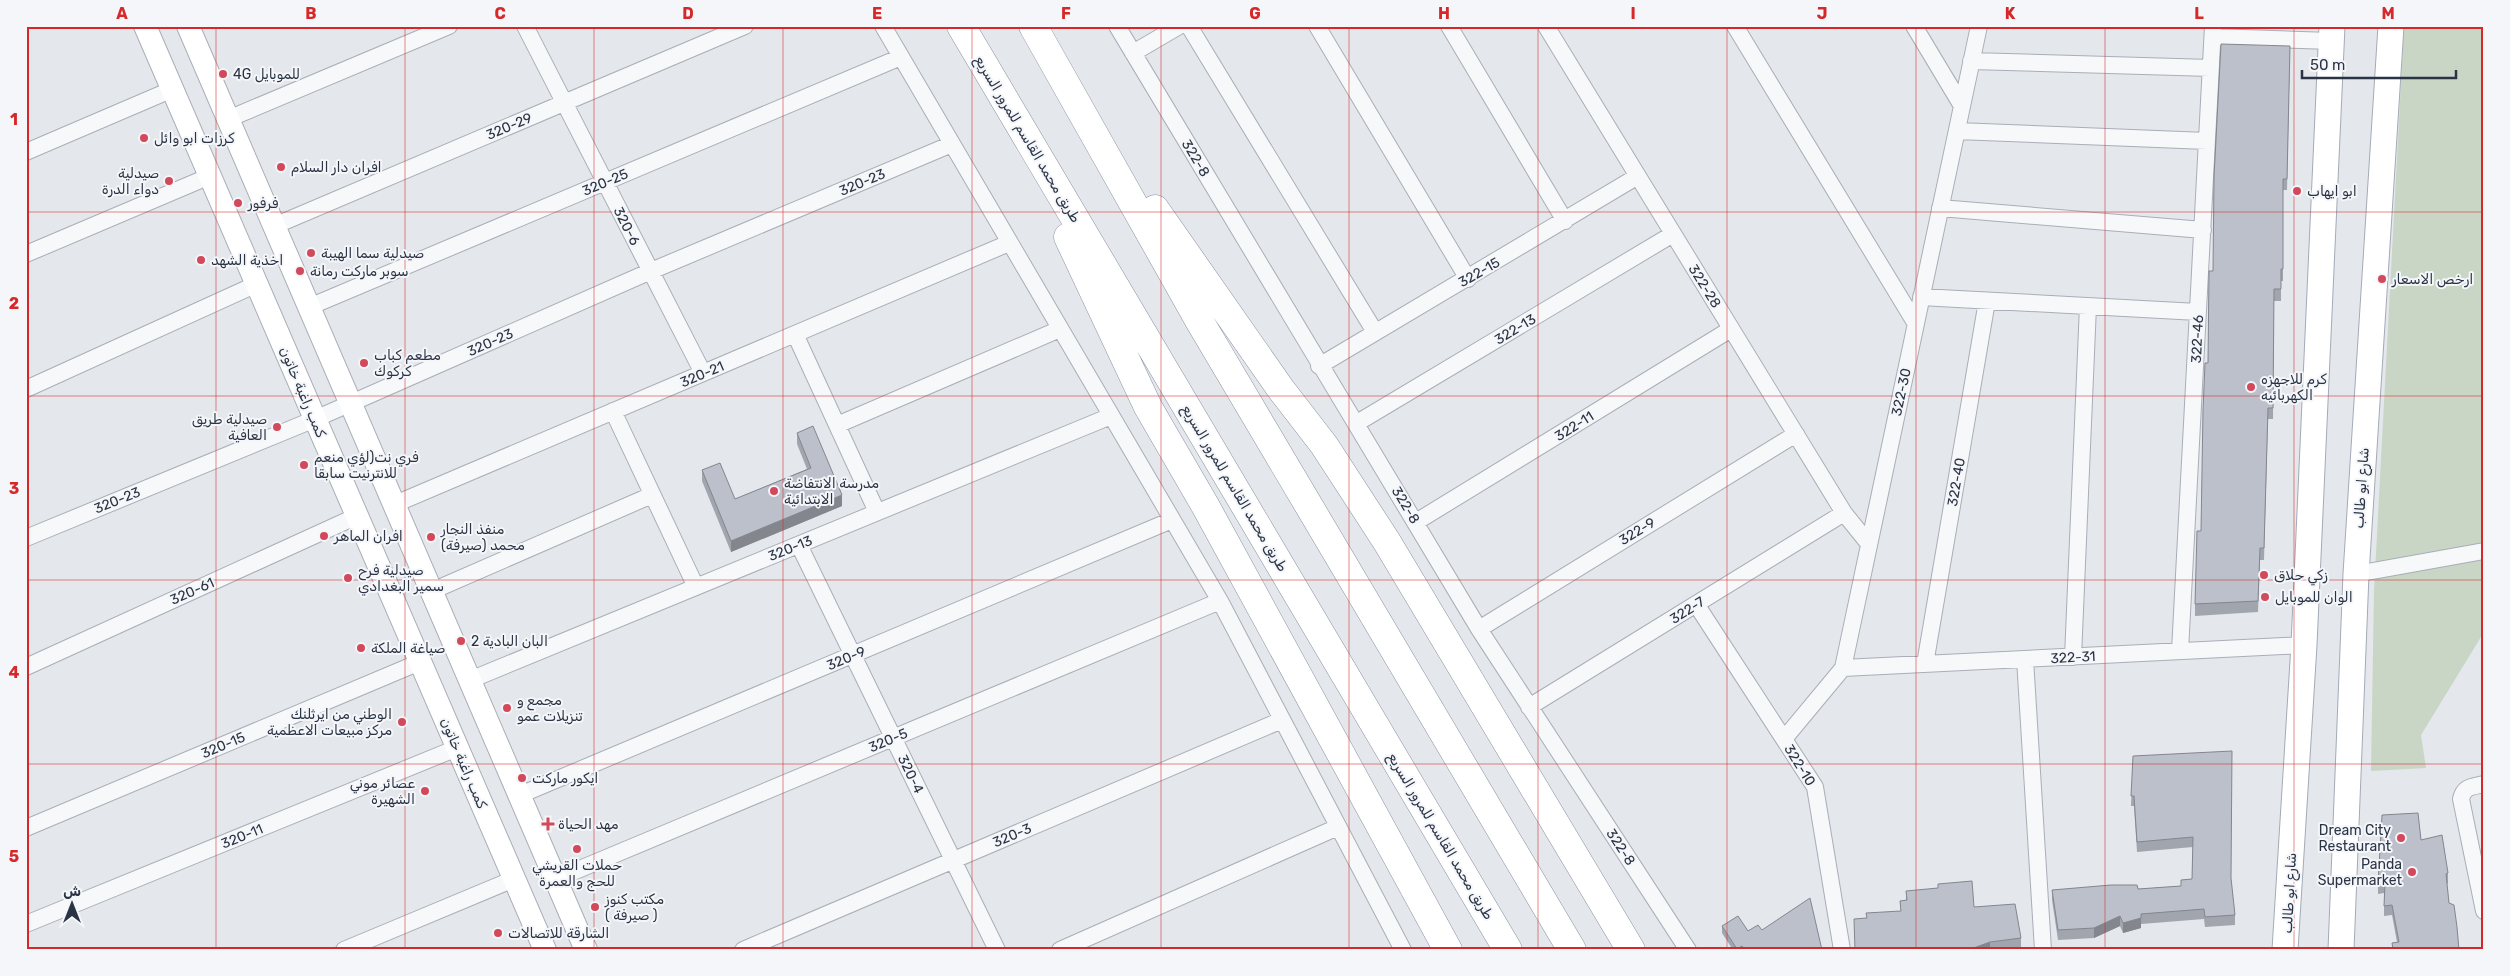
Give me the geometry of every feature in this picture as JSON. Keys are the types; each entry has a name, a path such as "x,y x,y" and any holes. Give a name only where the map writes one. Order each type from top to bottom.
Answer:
{"highway":[{"name":"طريق محمد القاسم للمرور السريع","path":"961,26 1508,950"},
{"path":"1033,26 1200,322 1572,950"},
{"path":"1065,81 1280,388 1324,446 1387,542 1631,950"},
{"path":"1000,93 1148,407 1206,507 1448,950"}],"main road":[{"name":"شارع ابو طالب","path":"2341,950 2356,574 2391,26"},
{"name":"شارع ابو طالب","path":"2285,950 2304,645 2331,33"}],"street":[{"name":"كمب راغبة خاتون","path":"145,26 545,950"},
{"path":"188,26 586,950"},
{"path":"228,119 449,26"},
{"name":"320-6","path":"525,26 702,373"},
{"name":"320-29","path":"274,226 745,26"},
{"path":"883,26 1220,601 1403,950"},
{"name":"322-8","path":"1117,26 1319,366 1357,423 1479,629 1688,950"},
{"path":"1133,53 1179,26"},
{"path":"1189,26 1375,332"},
{"path":"1317,26 1468,279"},
{"path":"1449,26 1565,221"},
{"name":"322-28","path":"1546,26 1844,513 1869,544"},
{"path":"1735,26 1916,324"},
{"path":"1914,26 1962,106"},
{"name":"322-30","path":"1784,739 1843,668 1979,26"},
{"path":"2213,31 2331,33"},
{"name":"322-46","path":"2180,652 2213,31"},
{"name":"320-25","path":"310,307 901,57"},
{"path":"1971,61 2211,68"},
{"path":"26,152 173,89"},
{"path":"1957,130 2207,141"},
{"name":"320-23","path":"26,538 315,419 650,272 952,144"},
{"path":"26,254 210,176"},
{"name":"322-15","path":"1319,366 1468,279 1638,176"},
{"path":"1940,208 2203,230"},
{"name":"322-13","path":"1357,423 1673,234"},
{"name":"320-21","path":"395,504 1009,242"},
{"path":"26,389 257,284"},
{"path":"1921,297 2198,312"},
{"name":"322-40","path":"1925,664 1987,301"},
{"path":"2073,657 2088,306"},
{"path":"837,425 1060,329"},
{"name":"322-11","path":"1416,522 1731,329"},
{"path":"795,334 877,512"},
{"path":"613,411 696,587"},
{"name":"320-13","path":"470,680 1111,416"},
{"name":"322-9","path":"1479,629 1796,434"},
{"path":"432,591 652,495"},
{"name":"322-7","path":"1529,707 1844,513"},
{"name":"320-61","path":"26,667 357,516"},
{"name":"320-9","path":"520,796 1172,520"},
{"name":"320-4","path":"799,544 997,950"},
{"path":"2356,574 2484,551"},
{"name":"320-5","path":"556,879 1220,601"},
{"name":"322-10","path":"1696,604 1815,787 1842,950"},
{"name":"322-31","path":"1843,668 2304,645"},
{"path":"2025,659 2043,950"},
{"name":"320-15","path":"26,828 420,662"},
{"name":"320-3","path":"743,950 1282,720"},
{"name":"320-11","path":"26,924 457,748"},
{"path":"2484,784 2467,787 2461,799 2484,911"},
{"path":"1060,950 1338,827"},
{"path":"344,950 514,879"}],"green space":[{"path":"2404,26 2484,26 2484,632 2421,735 2426,768 2371,771 2374,591"}],"building":[{"path":"2221,44 2290,46 2287,179 2283,179 2283,269 2281,269 2281,289 2274,289 2273,408 2268,408 2264,548 2260,548 2258,601 2195,604 2197,531 2201,531 2203,410 2205,363 2208,363 2209,271 2213,271 2214,177"},
{"path":"813,426 842,495 731,541 702,470 720,463 735,499 811,468 797,433"},
{"path":"2232,751 2231,878 2235,915 2205,917 2204,909 2141,914 2141,918 2123,923 2120,916 2094,928 2058,930 2052,890 2111,885 2137,885 2138,889 2181,886 2181,880 2192,879 2193,837 2137,842 2134,796 2131,796 2133,756"},
{"path":"2418,813 2421,840 2442,835 2448,873 2446,874 2449,903 2454,905 2459,950 2393,950 2392,943 2399,942 2392,905 2384,906 2385,883 2378,884 2382,815"},
{"path":"1972,881 1974,907 2015,904 2021,938 1990,942 1968,950 1855,950 1854,919 1867,918 1866,913 1901,911 1900,901 1907,900 1906,891 1938,888 1938,884"},
{"path":"1810,898 1822,950 1744,950 1742,946 1737,949 1722,926 1738,916 1748,931 1758,925 1762,930"}],"place":[{"name":"4G للموبايل","path":"223,74"},
{"name":"كرزات ابو وائل","path":"144,138"},
{"name":"افران دار السلام","path":"281,167"},
{"name":"صيدلية دواء الدرة","path":"169,181"},
{"name":"ابو ايهاب","path":"2297,191"},
{"name":"فرفور","path":"238,203"},
{"name":"صيدلية سما الهيبة","path":"311,253"},
{"name":"اخذية الشهد","path":"201,260"},
{"name":"سوبر ماركت رمانة","path":"300,271"},
{"name":"ارخص الاسعار","path":"2382,279"},
{"name":"مطعم كباب كركوك","path":"364,363"},
{"name":"كرم للاجهزه الكهربائيه","path":"2251,387"},
{"name":"صيدلية طريق العافية","path":"277,427"},
{"name":"فري نت(لؤي منعم للانترنيت سابقا","path":"304,465"},
{"name":"مدرسة الانتفاضة الابتدائية","path":"774,491"},
{"name":"افران الماهر","path":"324,536"},
{"name":"منفذ النجار محمد (صيرفة)","path":"431,537"},
{"name":"زكي حلاق","path":"2264,575"},
{"name":"صيدلية فرح سمير البغدادي","path":"348,578"},
{"name":"الوان للموبايل","path":"2265,597"},
{"name":"البان البادية 2","path":"461,641"},
{"name":"صياغة الملكة","path":"361,648"},
{"name":"مجمع و تنزيلات عمو","path":"507,708"},
{"name":"الوطني من ايرثلنك مركز مبيعات الاعظمية","path":"402,722"},
{"name":"ايكور ماركت","path":"522,778"},
{"name":"عصائر موني الشهيرة","path":"425,791"},
{"name":"مهد الحياة","path":"548,824"},
{"name":"Dream City Restaurant","path":"2401,838"},
{"name":"حملات القريشي للحج والعمرة","path":"577,849"},
{"name":"Panda Supermarket","path":"2412,872"},
{"name":"مكتب كنوز ( صيرفة )","path":"595,907"},
{"name":"الشارقة للاتصالات","path":"498,933"}]}
